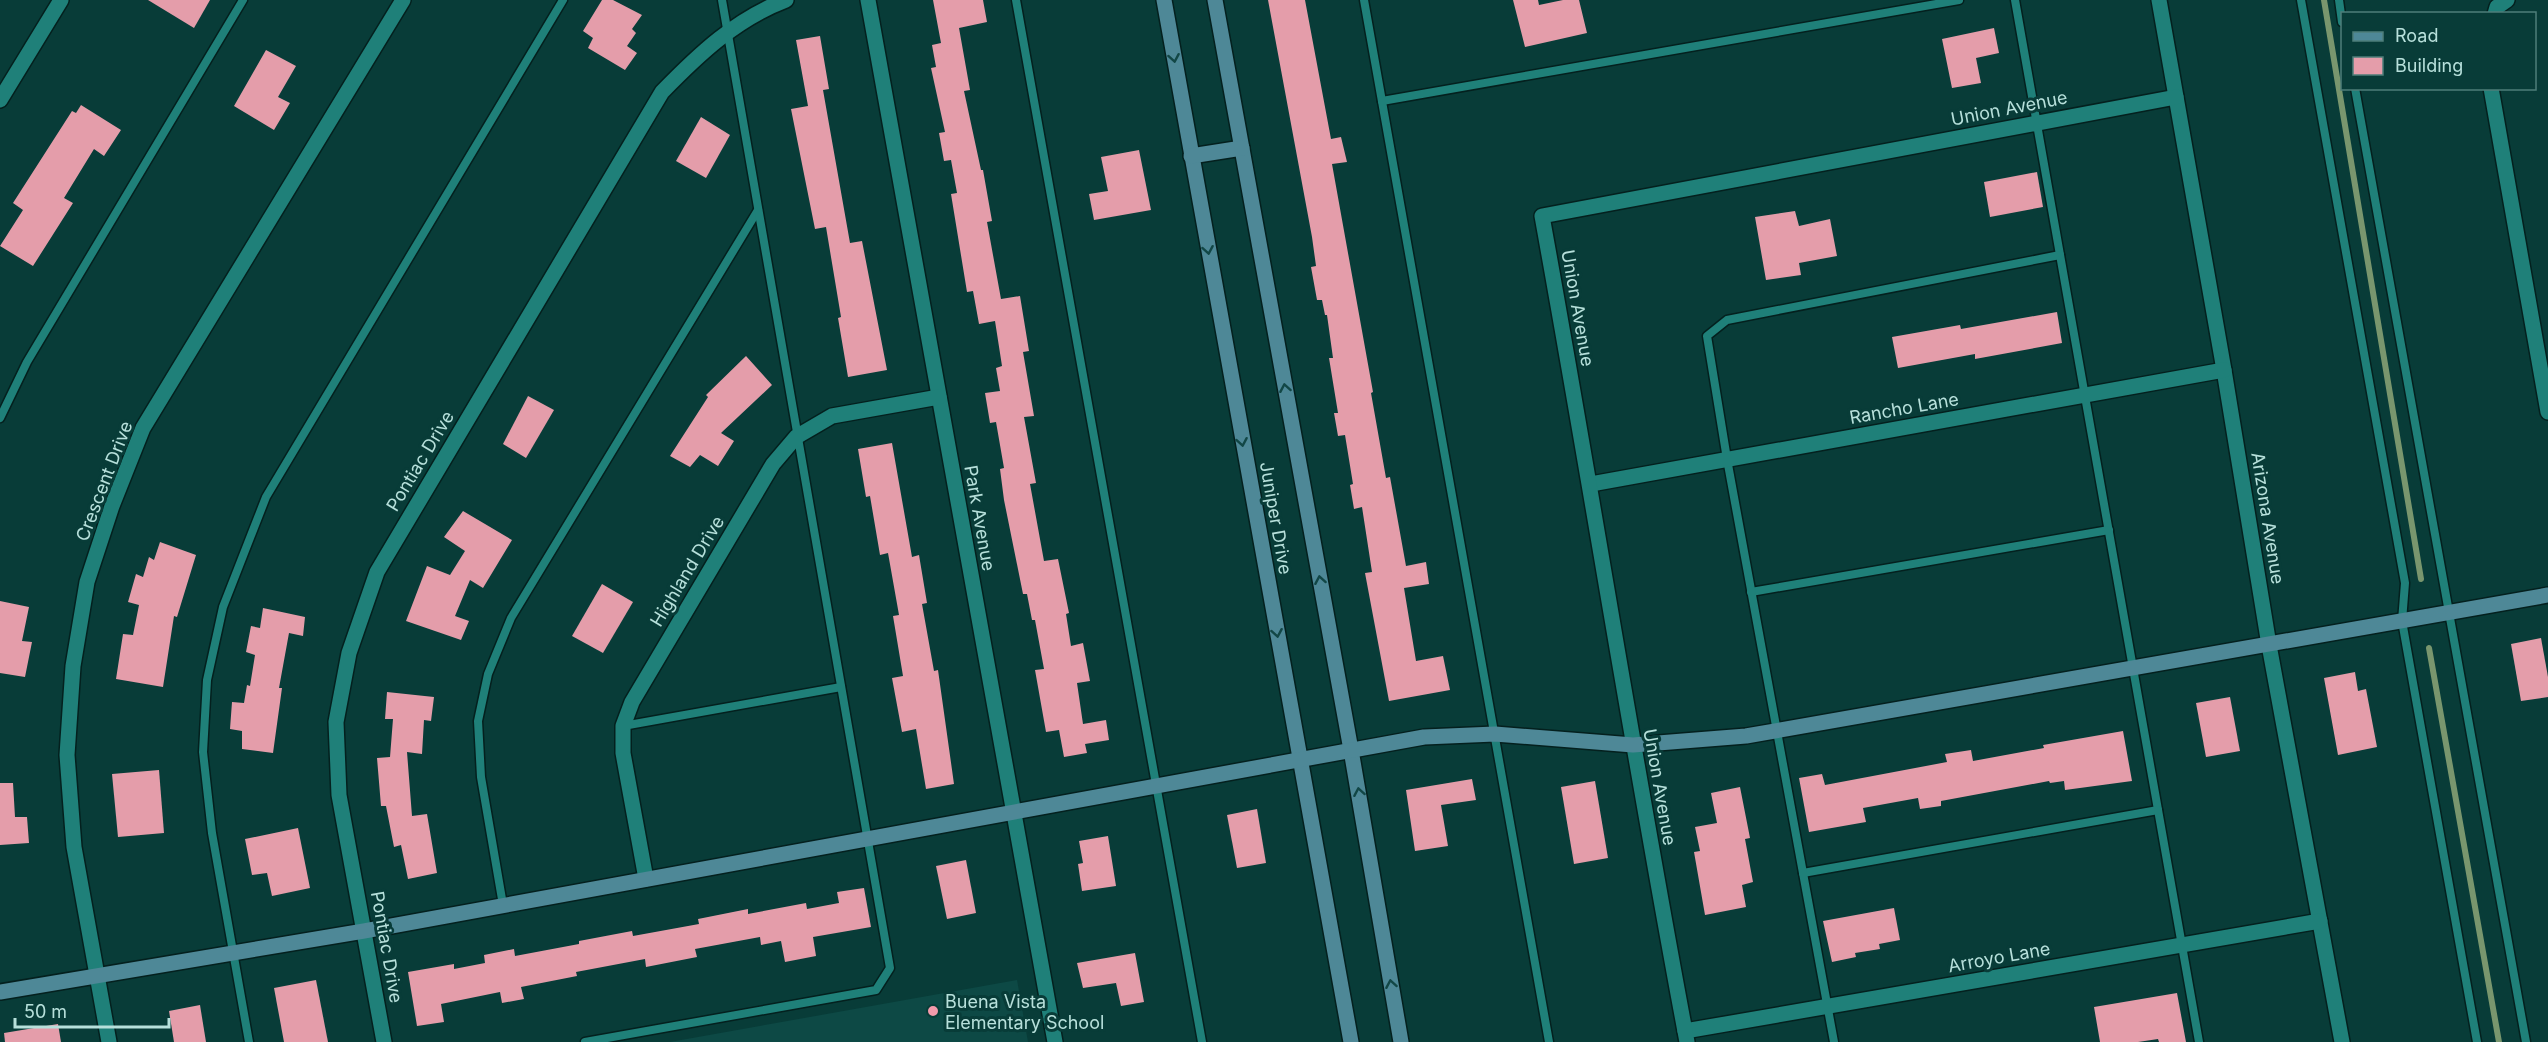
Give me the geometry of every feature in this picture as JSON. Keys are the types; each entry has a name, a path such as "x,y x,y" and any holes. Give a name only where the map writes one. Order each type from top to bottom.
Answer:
{"street":[{"path":"0,100 60,0"},
{"name":"Crescent Drive","path":"109,1042 74,848 67,755 73,666 87,582 112,507 143,428 403,0"},
{"name":"Pontiac Drive","path":"384,1042 339,795 336,722 349,653 377,572 662,92 698,55 728,31 764,9 786,0"},
{"name":"Park Avenue","path":"868,0 1055,1042"},
{"name":"Juniper Drive","path":"1164,0 1351,1042"},
{"name":"Juniper Drive","path":"1215,0 1351,750 1401,1042"},
{"name":"Arizona Avenue","path":"2159,0 2224,369 2269,645 2342,1042"},
{"path":"2496,12 2507,0"},
{"path":"2491,90 2548,412"},
{"name":"Union Avenue","path":"1686,1036 1633,745 1590,484 1542,216 2176,96"},
{"path":"1191,156 1242,148"},
{"name":"Rancho Lane","path":"1590,484 2224,369"},
{"name":"Highland Drive","path":"646,879 623,753 623,726 632,702 773,464 796,437 832,416 939,397"},
{"path":"0,992 364,931 1424,737 1495,734 1633,745 1746,736 2548,595"},
{"name":"Arroyo Lane","path":"1686,1036 1828,1006 2320,921"}],"lane":[{"path":"0,418 27,362 243,0"},
{"path":"249,1042 212,833 203,752 207,680 223,607 266,497 563,0"},
{"path":"585,1042 876,990 890,968 796,437 722,0"},
{"path":"1016,0 1202,1042"},
{"path":"1364,0 1549,1042"},
{"path":"1382,101 1959,0"},
{"path":"2015,0 2199,1042"},
{"path":"2301,0 2405,583 2402,621 2477,1042"},
{"path":"2355,90 2526,1042"},
{"path":"503,905 481,777 478,721 488,674 511,618 758,210"},
{"path":"1834,1042 1727,459 1707,336 1727,320 2060,255"},
{"path":"1751,592 2109,530"},
{"path":"623,726 841,687"},
{"path":"1803,873 2158,810"}],"shaded area":[{"name":"Buena Vista Elementary School","path":"1017,980 1028,1042 670,1042"}],"building":[{"path":"148,0 210,0 194,28"},
{"path":"602,0 613,0 642,15 632,29 636,33 627,46 637,53 625,70 588,48 593,38 583,31"},
{"path":"933,0 983,0 987,22 959,28 970,90 964,91 981,170 983,170 992,221 987,222 1001,299 1020,296 1029,351 1023,352 1034,416 1024,417 1036,483 1030,484 1044,561 1058,559 1069,613 1066,614 1071,646 1083,643 1090,681 1077,683 1083,724 1106,720 1109,740 1085,744 1087,753 1064,757 1059,730 1046,732 1035,670 1044,669 1035,620 1032,620 1027,594 1023,594 1004,500 1000,469 1004,468 996,422 990,423 985,393 1000,391 996,368 1002,366 995,321 979,324 973,291 967,292 951,194 957,193 951,160 944,161 939,133 945,132 931,68 936,67 932,45 941,43"},
{"path":"1268,0 1305,0 1331,139 1341,137 1347,162 1332,164 1386,478 1390,477 1406,566 1426,562 1429,584 1404,588 1416,661 1443,656 1450,690 1389,701 1365,573 1372,572 1362,507 1354,509 1350,485 1353,484 1345,435 1338,436 1334,413 1338,413 1329,358 1333,358 1327,315 1325,315 1322,300 1317,300 1311,267 1316,266 1312,237"},
{"path":"1513,0 1538,0 1539,5 1563,0 1579,0 1587,33 1525,47"},
{"path":"1994,28 1999,53 1976,58 1981,83 1952,88 1942,39"},
{"path":"820,36 829,89 823,90 850,243 862,241 887,370 848,377 826,227 815,229 791,109 808,106 796,40"},
{"path":"266,50 296,66 278,97 290,103 274,130 234,106"},
{"path":"81,105 121,130 104,156 94,149 64,198 73,203 33,266 0,246 23,210 13,203 72,111 76,113"},
{"path":"701,117 730,135 706,178 676,161"},
{"path":"1139,150 1151,210 1094,220 1089,194 1108,191 1101,157"},
{"path":"2037,172 2043,207 1990,217 1984,182"},
{"path":"1795,211 1799,226 1830,219 1837,256 1799,263 1801,275 1766,280 1755,217"},
{"path":"2057,312 2062,343 1975,359 1975,354 1898,368 1892,337 1960,325 1961,329"},
{"path":"746,356 772,385 721,433 734,441 718,466 700,455 690,467 670,456 708,397 706,395"},
{"path":"528,396 554,410 526,458 503,444"},
{"path":"892,443 912,557 919,555 927,603 922,604 934,671 938,670 954,784 926,789 916,729 902,732 892,678 903,676 893,616 899,615 888,553 880,555 870,496 866,497 858,449"},
{"path":"463,511 512,540 483,588 470,580 455,616 469,621 461,640 406,621 427,566 450,575 465,551 444,537"},
{"path":"160,542 196,555 177,617 174,616 163,687 116,679 123,634 133,635 139,605 128,602 136,574 143,577 149,557 154,560"},
{"path":"602,584 633,602 603,653 572,636"},
{"path":"0,601 29,607 22,641 32,642 25,677 0,673"},
{"path":"263,608 305,617 303,636 289,633 279,688 282,688 273,753 242,749 242,731 230,729 232,702 244,703 247,685 250,686 255,655 246,652 251,626 260,628"},
{"path":"2541,638 2548,677 2548,697 2521,701 2511,644"},
{"path":"2355,672 2358,691 2366,689 2377,747 2338,755 2324,678"},
{"path":"387,692 434,697 431,721 424,720 422,754 407,752 412,816 427,814 437,873 408,879 401,845 394,847 386,806 381,806 377,758 390,757 393,719 385,719"},
{"path":"2230,697 2240,751 2206,757 2196,703"},
{"path":"2123,731 2132,781 2065,790 2064,781 2050,783 2049,781 1941,801 1941,806 1920,809 1918,798 1863,808 1866,822 1809,832 1799,778 1822,774 1825,785 1947,762 1945,754 1971,750 1973,761 2044,748 2043,745"},
{"path":"159,770 164,833 118,837 112,774"},
{"path":"1472,779 1476,800 1441,805 1448,846 1415,851 1406,790"},
{"path":"1595,781 1608,858 1574,864 1561,787"},
{"path":"0,783 13,783 15,817 27,817 29,843 0,845"},
{"path":"1740,787 1750,838 1745,839 1753,882 1742,885 1746,907 1705,915 1694,852 1700,851 1695,827 1717,823 1711,793"},
{"path":"1257,809 1266,863 1237,868 1227,815"},
{"path":"298,828 310,888 272,896 267,873 252,875 245,839"},
{"path":"1108,836 1116,886 1082,891 1078,864 1083,863 1079,841"},
{"path":"966,860 976,913 947,919 936,866"},
{"path":"864,888 871,927 813,937 816,956 785,962 781,941 761,945 760,937 695,949 697,957 646,967 645,959 576,972 577,976 521,987 524,999 502,1003 500,992 441,1004 444,1022 417,1026 408,972 454,964 454,969 485,963 484,955 514,949 515,956 632,931 633,936 699,924 698,919 748,909 748,914 806,903 807,909 839,903 837,892"},
{"path":"1894,908 1900,940 1879,944 1880,949 1855,953 1856,957 1832,962 1823,921"},
{"path":"1135,953 1144,1002 1121,1006 1116,983 1083,988 1077,963"},
{"path":"316,980 328,1042 284,1042 274,988"},
{"path":"2177,993 2186,1042 2159,1042 2158,1039 2138,1042 2100,1042 2094,1007"},
{"path":"200,1005 206,1042 174,1042 169,1011"},
{"path":"58,1024 61,1042 5,1042 4,1033"}],"waterway":[{"path":"2324,0 2421,579"},
{"path":"2429,648 2499,1042"}],"place":[{"name":"Buena Vista Elementary School","path":"933,1011"}]}
